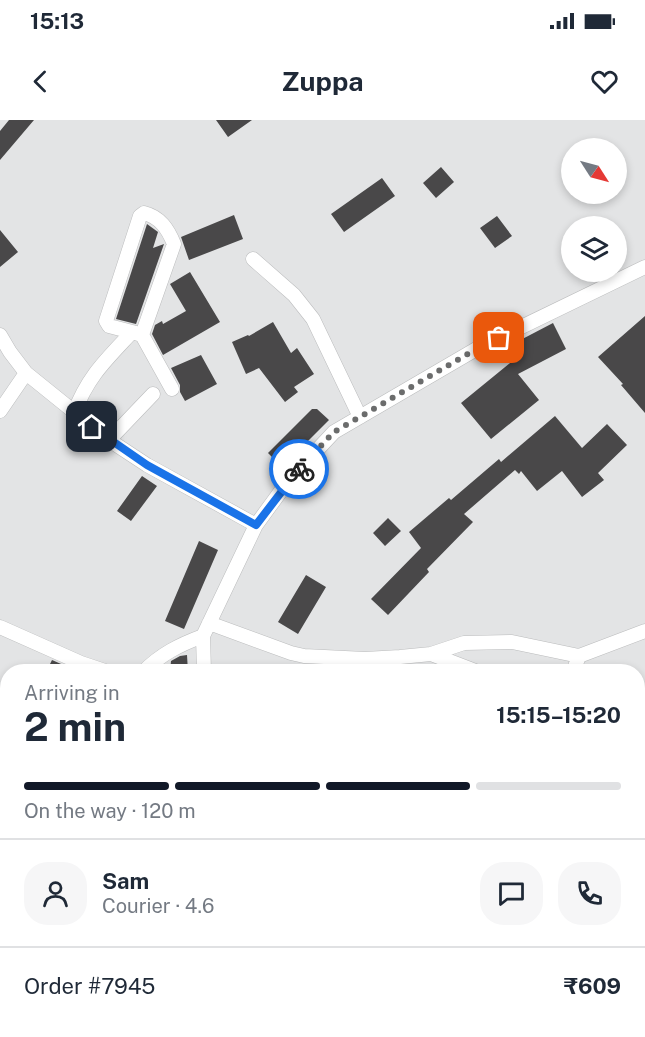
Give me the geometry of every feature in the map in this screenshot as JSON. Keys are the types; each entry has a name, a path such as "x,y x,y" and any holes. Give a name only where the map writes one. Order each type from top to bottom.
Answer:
{"street":[{"path":"74,413 92,375 137,333 174,244 160,220 144,213 140,216 106,321 109,326 137,333 172,389"},
{"path":"253,259 294,295 313,319 360,417"},
{"path":"204,664 203,636 256,525 289,480 334,432 478,348 645,267"},
{"path":"0,334 17,363 26,373 110,440 147,465 256,525"},
{"path":"0,411 26,373"},
{"path":"110,440 153,394"},
{"path":"209,623 274,648 304,656 365,658 431,654 464,644 512,642 579,656 645,631"},
{"path":"0,627 84,664"},
{"path":"152,664 163,654 181,644 203,636"},
{"path":"431,654 457,664"},
{"path":"576,664 579,656"},
{"path":"399,664 400,657"}],"building":[{"path":"9,120 34,120 0,160 0,131"},
{"path":"216,120 252,120 228,137"},
{"path":"441,167 454,182 436,198 423,183"},
{"path":"382,178 395,196 344,232 331,214"},
{"path":"234,215 243,239 189,260 181,237"},
{"path":"497,216 512,236 495,248 480,228"},
{"path":"147,224 158,232 153,248 164,244 136,324 116,319"},
{"path":"0,230 18,252 0,267"},
{"path":"190,272 220,322 163,355 152,334 155,325 162,321 163,324 186,311 170,284"},
{"path":"645,316 645,413 598,357"},
{"path":"273,322 291,353 297,348 314,374 294,387 298,392 285,402 259,368 246,374 232,342 249,336"},
{"path":"553,323 566,349 518,374 539,400 491,439 461,403 510,363 503,349"},
{"path":"201,355 217,384 185,401 171,368"},
{"path":"312,409 317,409 329,420 282,467 268,453"},
{"path":"555,416 582,448 607,424 627,445 598,473 604,480 582,497 562,471 537,491 521,471 519,474 515,470 464,514 473,522 427,569 429,572 388,615 371,599 421,548 409,532 499,459 501,462"},
{"path":"142,476 157,486 131,521 117,511"},
{"path":"388,518 401,531 385,546 373,533"},
{"path":"199,541 218,550 184,629 165,621"},
{"path":"306,575 326,587 298,634 278,622"},
{"path":"187,655 188,664 171,664 171,661"}],"way so far":[{"path":"299,469 334,432 499,338"}],"route":[{"path":"92,427 133,457 256,525 299,469"}]}
